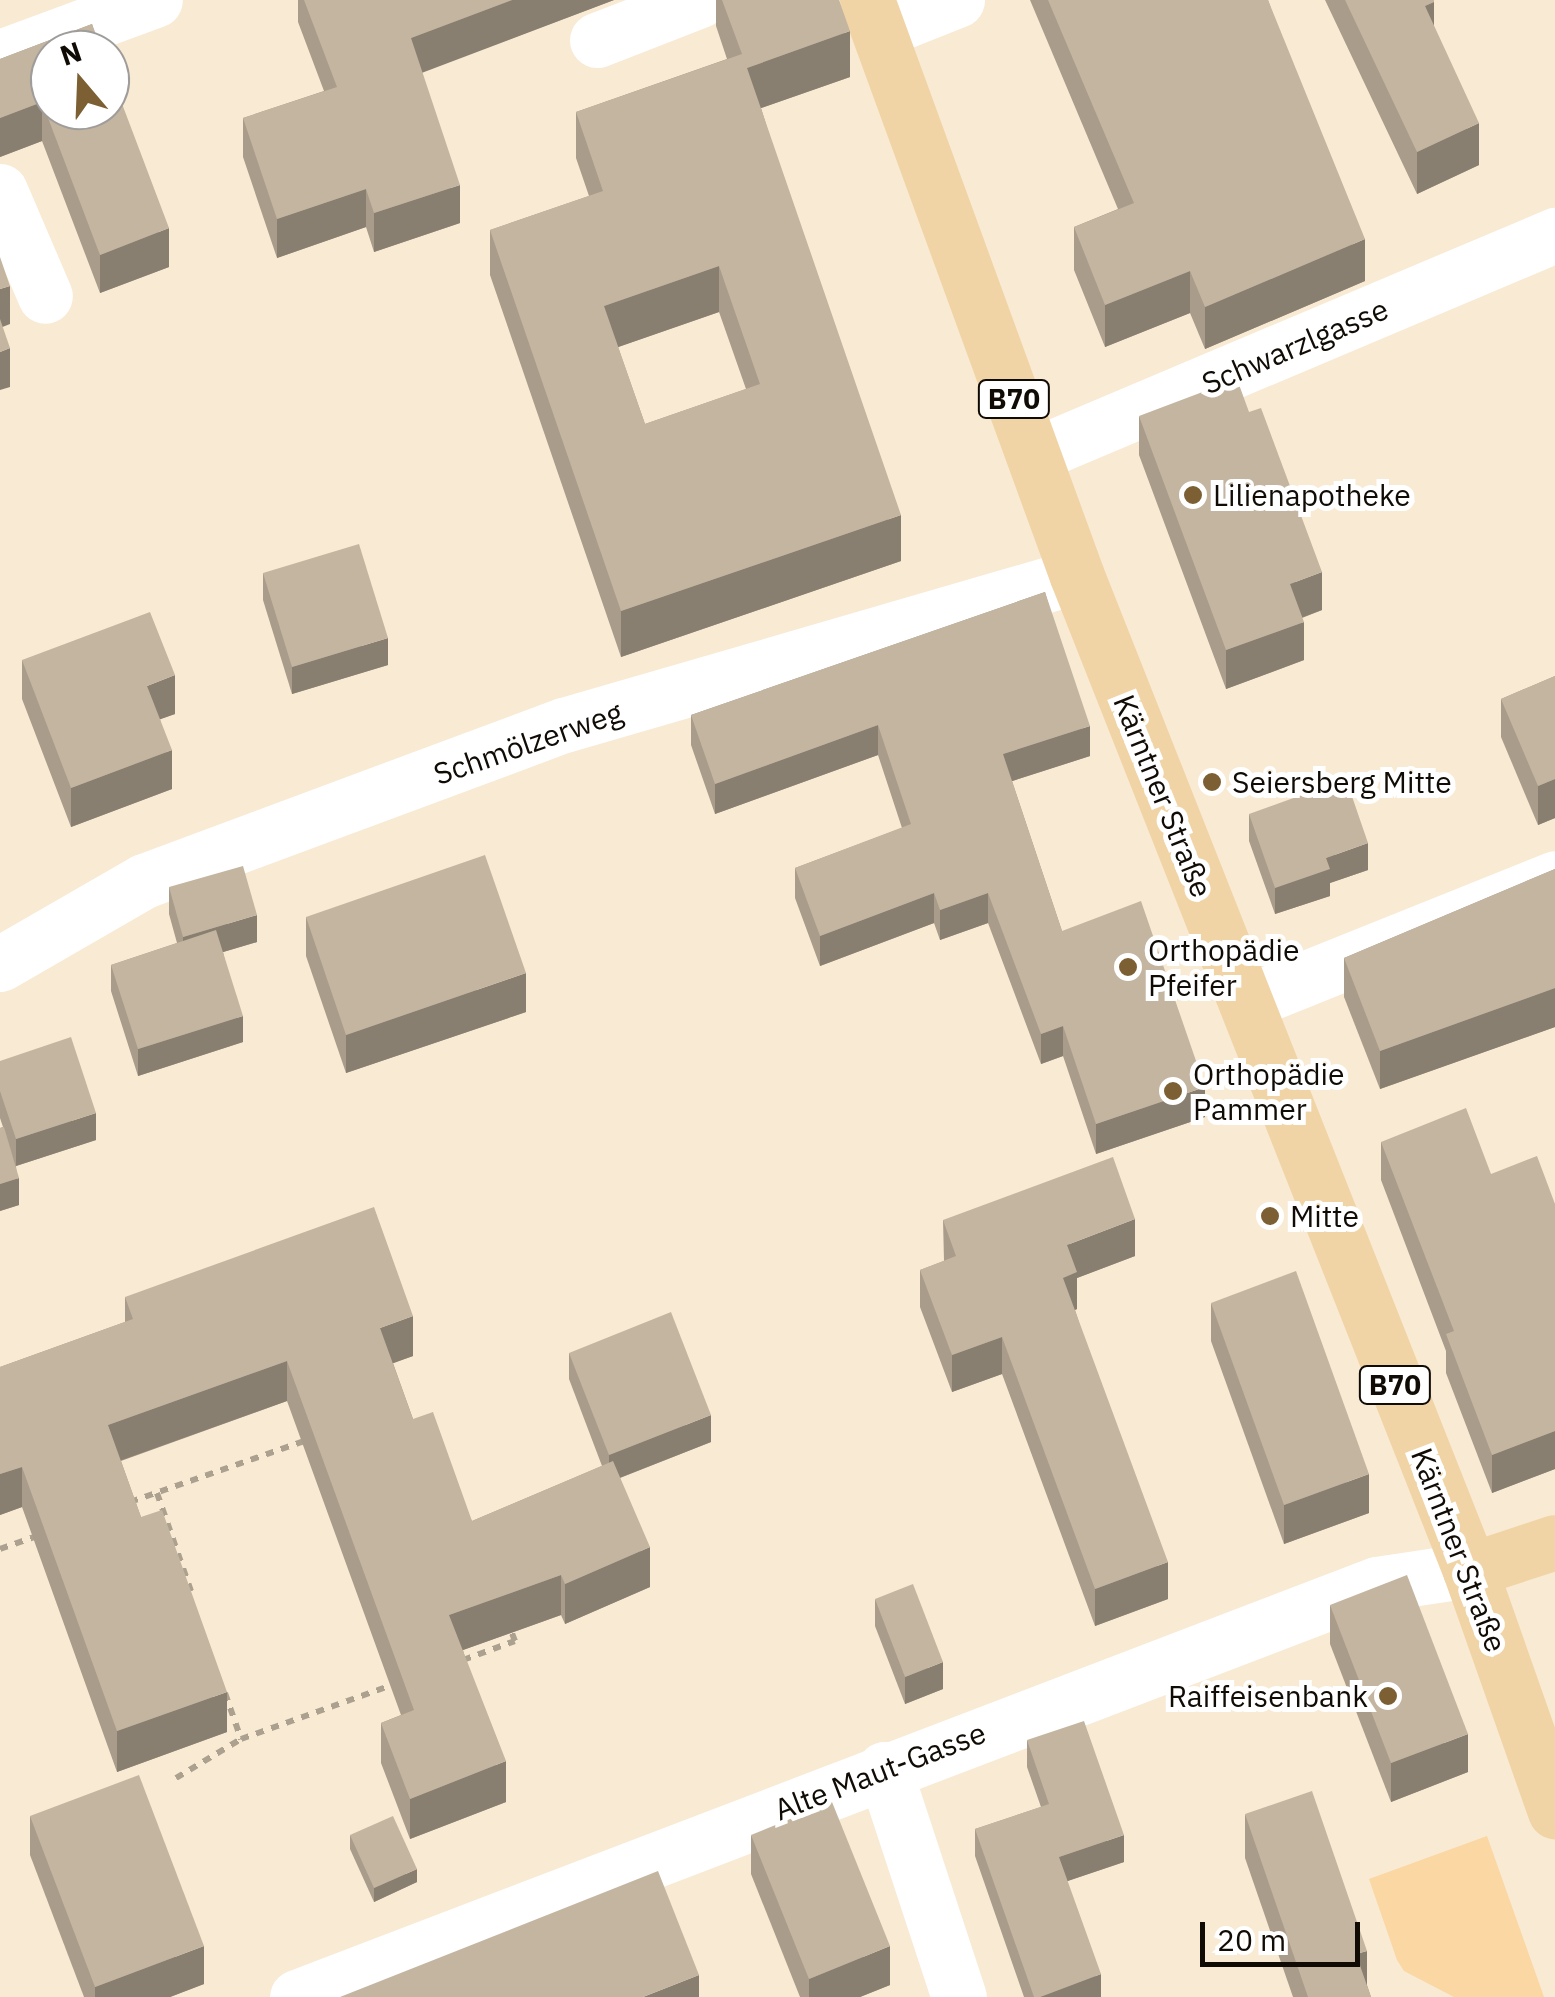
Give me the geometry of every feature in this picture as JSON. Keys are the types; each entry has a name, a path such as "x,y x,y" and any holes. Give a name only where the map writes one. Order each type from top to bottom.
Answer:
{"main road":[{"name":"Kärntner Straße","path":"873,15 1077,576 1470,1570 1555,1811"},
{"path":"1470,1570 1555,1542"}],"street":[{"path":"0,57 155,0"},
{"path":"597,40 700,0"},
{"path":"873,15 956,0"},
{"path":"0,191 45,296"},
{"name":"Schwarzlgasse","path":"1034,456 1555,235"},
{"name":"Schmölzerweg","path":"0,964 144,881 564,725 1077,576"},
{"path":"1246,1002 1555,878"},
{"name":"Alte Maut-Gasse","path":"296,1997 1376,1584 1470,1570"},
{"path":"884,1769 959,1997"}],"path":[{"path":"126,1504 323,1435"},
{"path":"158,1492 195,1604"},
{"path":"0,1549 56,1528"},
{"path":"177,1592 190,1588"},
{"path":"460,1661 515,1641 502,1604"},
{"path":"176,1778 241,1739 406,1680"},
{"path":"224,1689 241,1739"}],"shaded area":[{"path":"1487,1836 1544,1997 1454,1997 1404,1971 1397,1960 1369,1879"}],"building":[{"path":"304,0 512,0 411,38 460,185 374,213 366,189 277,219 243,118 337,87"},
{"path":"722,0 839,0 850,31 747,68 901,515 621,611 490,230 603,191 576,112 742,54","holes":["719,266 760,384 645,424 604,306"]},
{"path":"1048,0 1268,0 1365,239 1205,307 1190,271 1105,305 1074,227 1134,203"},
{"path":"1345,0 1434,0 1425,6 1479,123 1417,152"},
{"path":"30,48 30,107 0,118 0,59"},
{"path":"130,125 169,228 100,255 53,130 130,130"},
{"path":"0,257 10,286 0,289"},
{"path":"0,319 10,348 0,352"},
{"path":"1237,379 1249,412 1261,408 1322,572 1290,584 1304,622 1226,650 1139,416"},
{"path":"359,544 388,638 292,667 263,573"},
{"path":"1045,592 1090,726 1003,754 1062,931 1141,901 1205,1087 1096,1124 1063,1026 1041,1034 988,893 940,910 934,893 820,936 795,868 911,824 878,725 715,784 691,715"},
{"path":"150,612 175,675 147,686 172,750 71,788 22,660"},
{"path":"1555,676 1555,779 1538,786 1501,699"},
{"path":"1346,779 1368,843 1326,858 1330,869 1275,888 1249,814"},
{"path":"485,855 526,973 346,1035 306,917"},
{"path":"243,866 257,915 183,937 169,887"},
{"path":"1555,869 1555,988 1380,1051 1344,958"},
{"path":"216,930 243,1016 138,1049 111,965"},
{"path":"71,1037 96,1113 16,1139 0,1091 0,1061"},
{"path":"1466,1108 1491,1174 1537,1156 1555,1204 1555,1431 1492,1455 1446,1334 1454,1331 1381,1142"},
{"path":"4,1127 19,1178 0,1184 0,1128"},
{"path":"1113,1157 1135,1219 1067,1245 1077,1272 1063,1278 1168,1562 1095,1589 1002,1337 952,1355 920,1270 956,1256 943,1220"},
{"path":"374,1207 413,1316 380,1328 413,1419 433,1412 472,1521 613,1461 650,1547 565,1584 561,1575 449,1615 506,1761 410,1799 381,1723 414,1710 287,1361 108,1425 141,1517 162,1510 227,1692 117,1731 22,1467 0,1474 0,1367 133,1319 125,1297"},
{"path":"1296,1271 1369,1474 1284,1505 1211,1303"},
{"path":"671,1312 711,1415 609,1455 569,1353"},
{"path":"1407,1575 1468,1734 1391,1763 1330,1605"},
{"path":"913,1584 943,1662 905,1677 875,1599"},
{"path":"1084,1721 1124,1835 1059,1857 1101,1974 1034,1997 975,1829 1049,1804 1027,1740"},
{"path":"139,1775 204,1946 95,1987 30,1816"},
{"path":"1312,1791 1367,1951 1356,1954 1371,1997 1308,1997 1245,1814"},
{"path":"832,1802 890,1946 809,1979 751,1835"},
{"path":"393,1816 417,1869 374,1888 350,1835"},
{"path":"658,1871 699,1975 643,1997 340,1997"}],"place":[{"name":"Lilienapotheke","path":"1193,495"},
{"name":"Seiersberg Mitte","path":"1212,782"},
{"name":"Orthopädie Pfeifer","path":"1128,967"},
{"name":"Orthopädie Pammer","path":"1173,1091"},
{"name":"Mitte","path":"1270,1216"},
{"name":"Raiffeisenbank","path":"1388,1696"}]}
